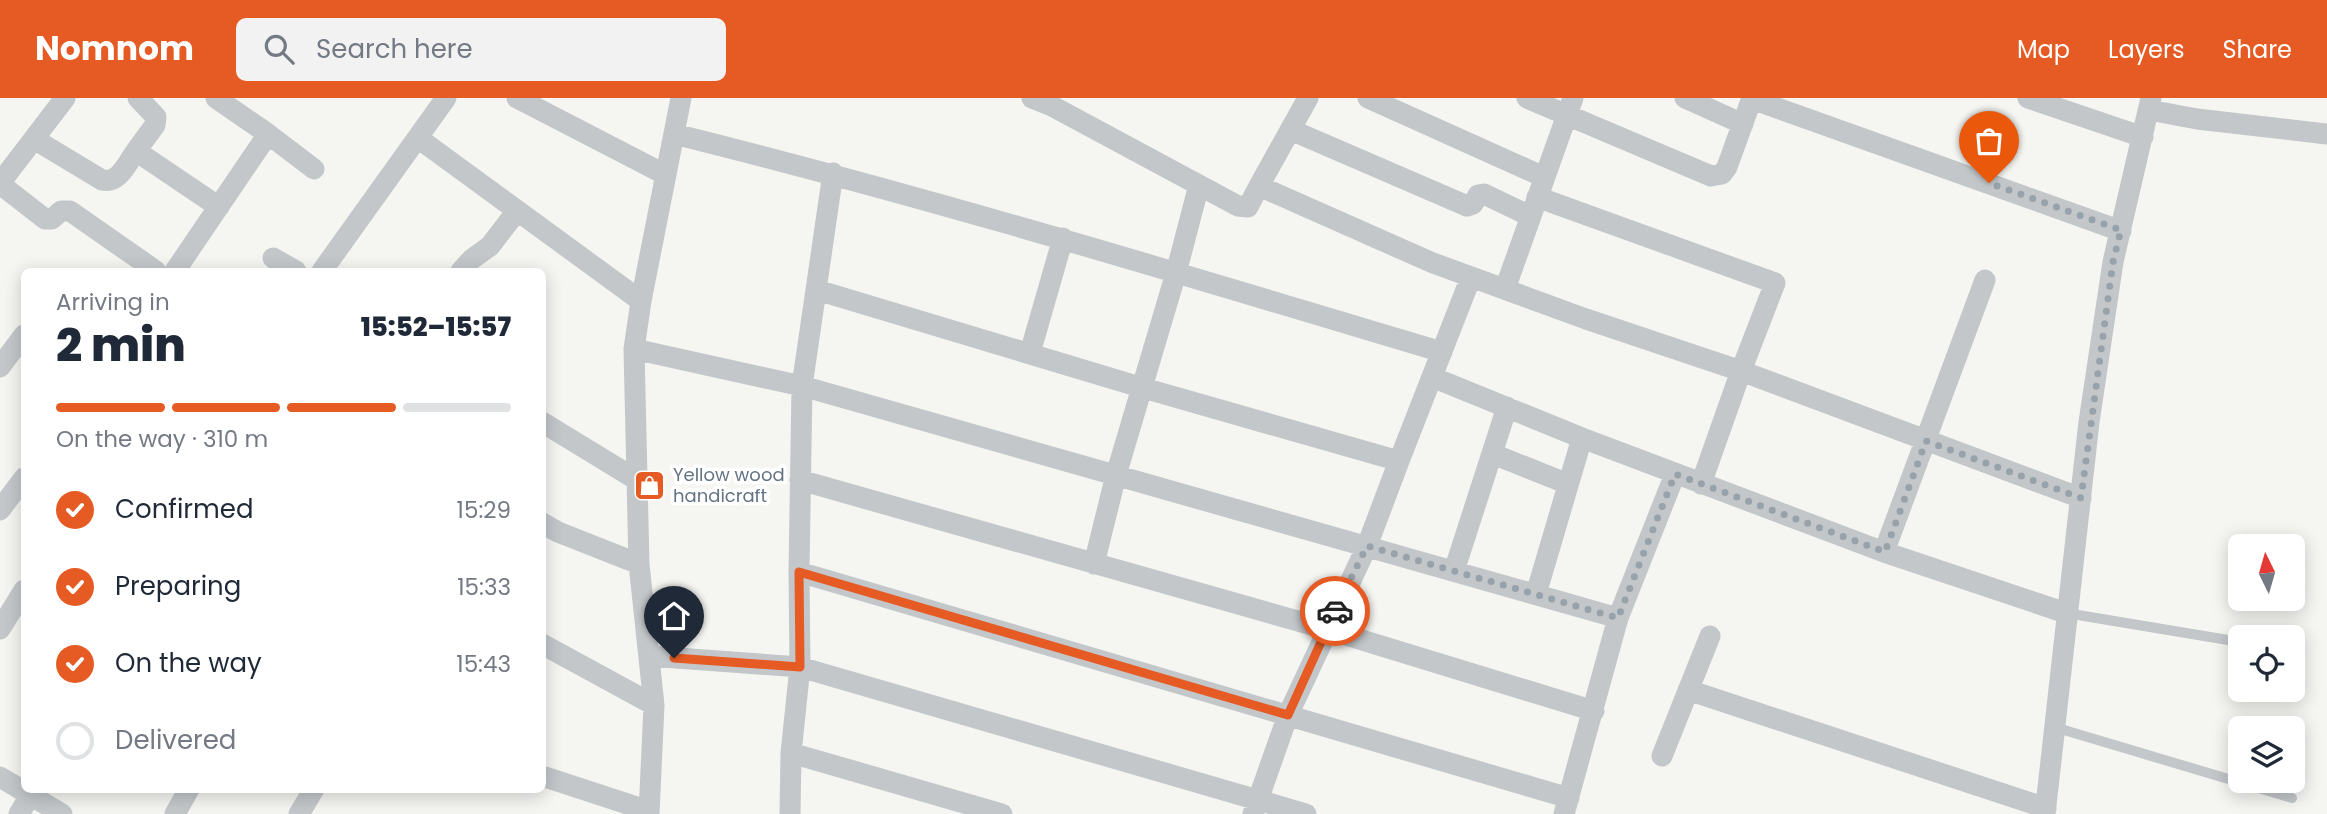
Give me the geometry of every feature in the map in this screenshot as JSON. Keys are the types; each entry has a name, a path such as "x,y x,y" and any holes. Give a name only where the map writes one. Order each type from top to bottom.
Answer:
{"street":[{"path":"65,98 0,184 45,219 52,219 61,211 70,211 152,268"},
{"path":"34,139 108,181 117,177 155,125 156,117 138,98"},
{"path":"324,268 446,98"},
{"path":"517,98 666,175"},
{"path":"546,777 649,812 654,705 639,564 634,349 640,301 681,98"},
{"path":"1032,98 1052,106 1242,207 1248,206 1290,130 1299,101"},
{"path":"1368,98 1537,196 1775,283 1701,484"},
{"path":"1527,98 1569,106 1712,176 1722,174 1727,167 1752,98 2121,230"},
{"path":"1685,98 1743,124"},
{"path":"2028,98 2143,136"},
{"path":"228,101 314,169"},
{"path":"1688,690 2045,811 2066,613 2113,262 2150,104 2197,119 2327,134"},
{"path":"1505,289 1569,106"},
{"path":"1290,130 1467,206 1473,204 1478,195 1484,194 1537,196"},
{"path":"177,268 268,134"},
{"path":"674,134 832,173 1442,352"},
{"path":"418,138 640,301"},
{"path":"136,151 219,207"},
{"path":"790,814 791,753 800,667 802,386 832,173"},
{"path":"1094,564 1140,387 1177,273 1199,184"},
{"path":"1259,186 1433,264 1741,371 2081,498"},
{"path":"464,268 490,246 517,211"},
{"path":"1030,354 1063,239"},
{"path":"273,258 291,268"},
{"path":"1255,806 1288,715 1367,546 1471,277"},
{"path":"1885,552 1985,280"},
{"path":"817,290 1399,461"},
{"path":"0,367 21,339"},
{"path":"634,349 802,386 1618,618"},
{"path":"1432,377 1701,484 1885,552 2066,613"},
{"path":"1454,571 1507,407"},
{"path":"546,424 637,480"},
{"path":"1536,594 1581,438"},
{"path":"1493,454 1568,484"},
{"path":"799,572 1288,715 1567,806 1618,618 1675,474"},
{"path":"800,480 1326,629 1594,711"},
{"path":"0,510 21,482"},
{"path":"546,525 639,564"},
{"path":"0,629 21,595"},
{"path":"1662,756 1710,636"},
{"path":"546,646 654,705"},
{"path":"649,656 800,667 1255,806 1306,814"},
{"path":"791,753 1002,814"},
{"path":"0,777 21,787"},
{"path":"19,814 31,793"},
{"path":"33,793 62,814"},
{"path":"175,814 183,793"},
{"path":"299,814 312,793"}],"lane":[{"path":"2066,613 2228,640"},
{"path":"2054,727 2292,798"}],"way so far":[{"path":"1335,611 1367,546 1618,618 1675,474 1885,552 1926,441 2081,498 2113,262 2121,230 1989,183"}],"place":[{"name":"Yellow wood handicraft","path":"650,485"}],"route":[{"path":"674,658 800,667 799,572 1288,715 1335,611"}]}
